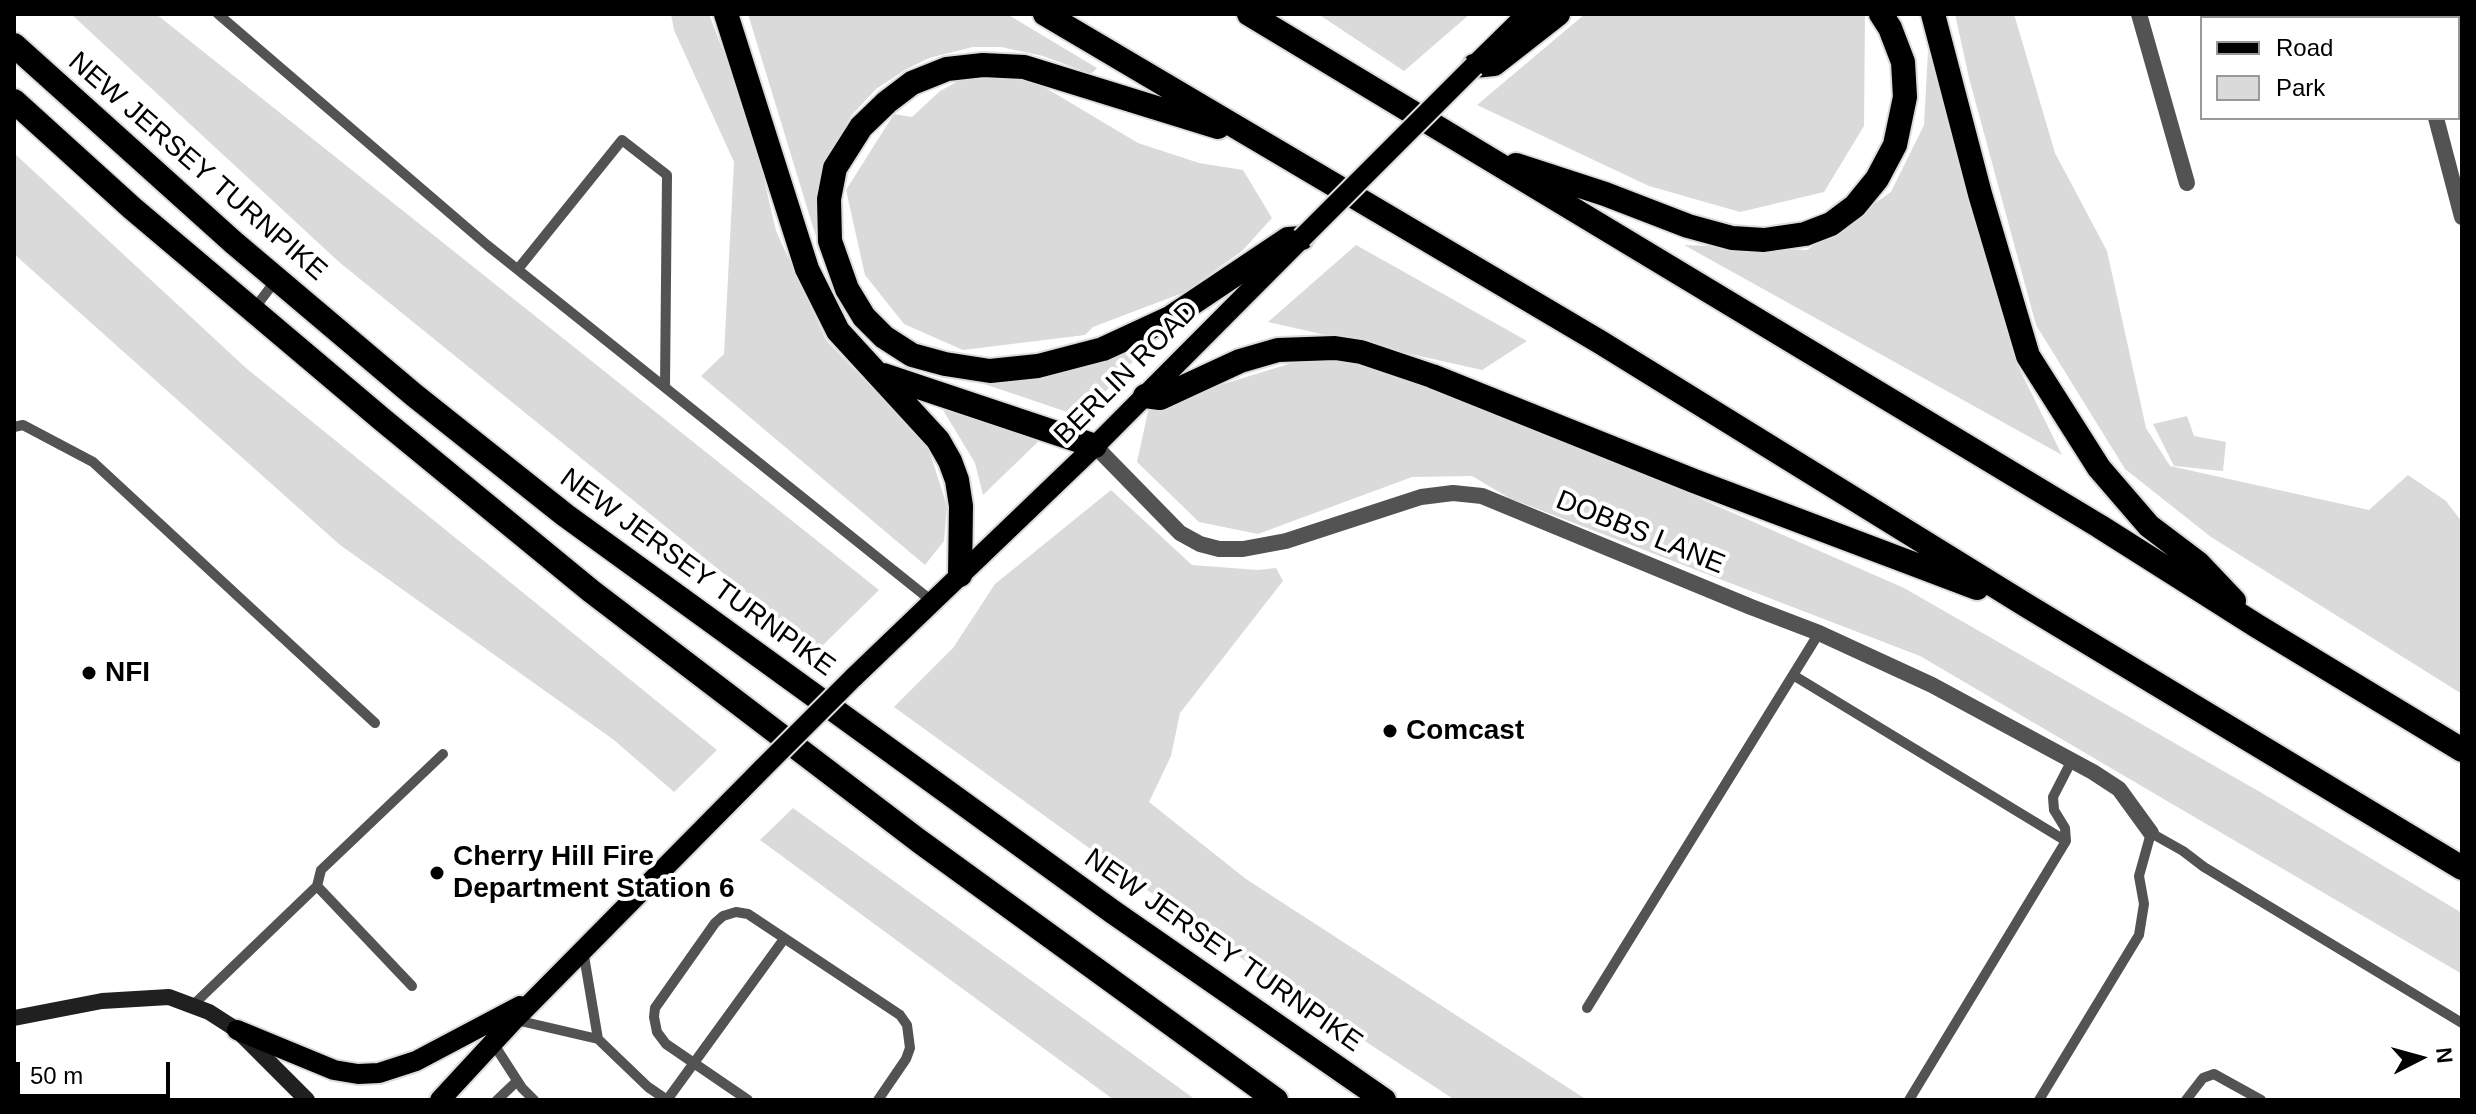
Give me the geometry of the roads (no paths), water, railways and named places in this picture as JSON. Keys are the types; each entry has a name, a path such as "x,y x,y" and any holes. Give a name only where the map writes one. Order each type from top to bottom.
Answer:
{"highway":[{"path":"726,14 807,269 838,331 938,440 950,461 961,506 960,575"},
{"path":"1045,14 1600,342 2029,607 2462,868"},
{"path":"1249,14 2099,526 2462,750"},
{"path":"1474,66 1494,64 1558,14"},
{"path":"1473,151 1605,194 1688,226 1732,238 1764,240 1805,234 1831,224 1855,206 1877,179 1895,145 1905,97 1903,62 1881,14"},
{"path":"1931,19 2028,356 2099,468 2149,526 2198,563 2257,626"},
{"name":"NEW JERSEY TURNPIKE","path":"14,45 277,279 414,395 565,515 1113,912 1384,1100"},
{"path":"1261,140 1024,67 983,65 947,69 912,83 861,127 835,168 829,199 830,241 847,289 864,317 884,337 912,355 990,371 1038,366 1103,349 1170,318 1288,239 1302,238"},
{"path":"14,101 132,208 253,311 591,591 919,841 1276,1100"},
{"path":"1145,396 1160,398 1240,361 1278,350 1335,348 1361,352 1432,376 1694,481 2029,607"},
{"path":"877,373 1095,446"}],"main road":[{"name":"BERLIN ROAD","path":"440,1100 537,996 853,678 1095,446 1527,14"},
{"path":"14,1018 102,1001 169,997 209,1012 237,1030 334,1070 358,1074 379,1073 416,1061 537,996"},
{"path":"237,1030 307,1100"}],"street":[{"path":"2139,14 2187,183"},
{"path":"2437,120 2462,217"},
{"name":"DOBBS LANE","path":"1095,446 1180,533 1209,546 1243,549 1286,541 1421,497 1453,493 1482,496 1819,633 1932,685 2072,760 2119,789 2151,833"}],"lane":[{"path":"218,14 518,269 933,602"},
{"path":"518,269 622,140 667,175 665,386"},
{"path":"253,311 277,279"},
{"path":"14,427 23,425 93,462 375,723"},
{"path":"1587,1008 1819,633"},
{"path":"1793,675 2066,841"},
{"path":"192,1006 317,886 321,870 443,754"},
{"path":"1909,1100 2066,841 2065,828 2054,810 2053,797 2072,760"},
{"path":"2039,1100 2139,935 2144,904 2139,876 2151,833 2462,1023"},
{"path":"317,886 412,986"},
{"path":"748,1100 668,1046 655,1026 654,1011 715,923 730,913 746,914 900,1015 907,1025 910,1048 878,1100"},
{"path":"514,1020 598,1039 648,1087 667,1100 784,939"},
{"path":"583,950 598,1039"},
{"path":"493,1043 517,1081 534,1100"},
{"path":"2186,1100 2203,1078 2214,1074 2261,1100"},
{"path":"497,1100 517,1081"}],"place":[{"name":"NFI","path":"89,673"},
{"name":"Comcast","path":"1390,731"},
{"name":"Cherry Hill Fire Department Station 6","path":"437,873"}]}
